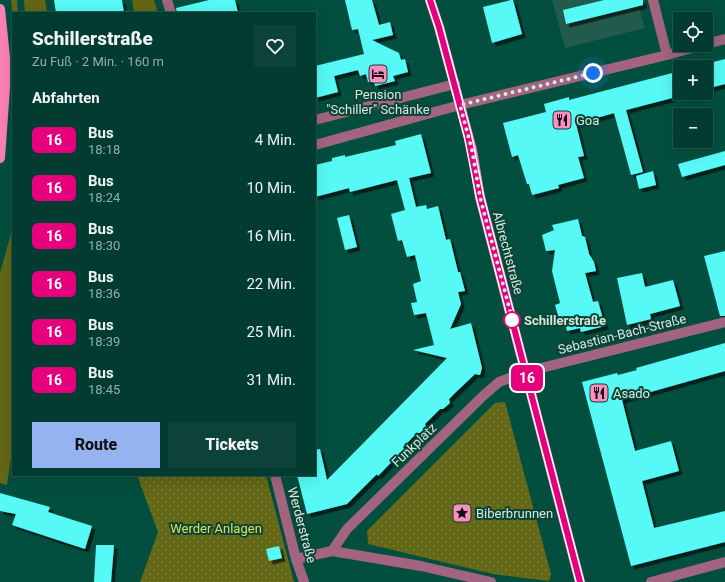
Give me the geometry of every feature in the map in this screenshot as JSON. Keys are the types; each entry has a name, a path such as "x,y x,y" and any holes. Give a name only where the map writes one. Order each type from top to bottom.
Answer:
{"main road":[{"name":"Albrechtstraße","path":"430,0 455,84 472,150 480,197 580,582"},
{"path":"0,9 5,57 5,88 0,158"}],"street":[{"path":"167,0 171,12"},
{"path":"653,0 667,55"},
{"path":"713,42 725,39"},
{"path":"316,145 460,105 678,52"},
{"path":"316,120 455,84"},
{"name":"Sebastian-Bach-Straße","path":"525,372 725,322"},
{"name":"Funkplatz","path":"332,551 348,529 483,396 499,382 525,372"},
{"name":"Werderstraße","path":"275,476 296,559 304,582"},
{"path":"296,559 332,551 422,566 491,582"},
{"path":"651,582 725,562"}],"shaded area":[{"path":"552,0 637,0 645,28 565,48"}],"green space":[{"path":"11,0 17,0 18,12 12,12"},
{"path":"24,0 45,0 47,12 25,12"},
{"path":"132,0 154,0 158,12 134,12"},
{"path":"12,230 12,451 7,485 0,483 0,273"},
{"path":"505,402 551,574 549,581 493,574 368,544 367,531 495,403"},
{"name":"Werder Anlagen","path":"137,476 266,476 294,582 140,582 158,532"}],"building":[{"path":"54,0 122,0 124,12 56,12"},
{"path":"209,0 235,0 238,12 177,12 176,8"},
{"path":"345,0 372,0 379,25 390,22 393,35 372,40 399,53 401,60 405,59 408,72 393,76 395,81 375,86 374,81 368,82 366,74 360,76 358,70 334,76 338,92 316,98 316,66 364,54 358,29 352,30"},
{"path":"513,0 522,34 492,43 483,7"},
{"path":"604,0 643,0 643,5 566,24 563,10"},
{"path":"725,59 725,84 713,87 713,62"},
{"path":"673,73 673,98 626,110 643,172 631,175 614,113 576,124 584,156 578,157 584,178 558,185 559,188 532,195 518,155 512,157 503,123 546,112 544,104 569,97 569,100"},
{"path":"421,134 431,173 409,178 416,207 426,205 427,209 438,206 446,240 450,239 458,272 460,272 465,291 458,292 461,304 450,329 471,323 482,368 480,375 475,374 456,392 449,399 450,403 443,409 440,409 425,424 426,427 420,433 417,433 378,476 377,474 347,504 307,514 297,476 316,476 316,450 320,449 327,480 447,358 413,350 434,345 426,313 414,315 411,303 417,302 413,284 421,281 415,255 407,257 402,240 398,241 391,214 405,210 397,180 350,192 349,188 316,197 316,165 332,161 332,158 345,155 345,157 396,145 395,141"},
{"path":"725,151 725,165 682,177 678,164"},
{"path":"653,171 656,185 639,189 636,176"},
{"path":"349,215 357,247 345,250 337,218"},
{"path":"578,219 582,236 585,237 589,254 594,262 596,271 585,273 593,302 598,301 605,326 581,332 580,328 567,331 564,318 559,319 555,305 560,303 552,271 555,250 546,251 542,235 554,230 552,225"},
{"path":"725,251 725,316 720,316 704,256"},
{"path":"642,273 645,287 673,280 680,306 650,314 651,319 627,325 617,278"},
{"path":"725,343 725,371 622,400 635,451 671,441 679,471 642,481 654,528 725,511 725,542 631,566 582,382 617,373 618,375 637,370 636,368"},
{"path":"0,493 50,507 48,512 92,526 85,549 12,525 16,514 0,511"},
{"path":"96,545 114,545 111,582 94,582"},
{"path":"279,546 282,558 269,561 266,549"}],"bus line":[{"name":"16","path":"430,0 458,94 472,150 480,197 580,582"}],"place":[{"name":"Pension \"Schiller\" Schänke","path":"378,74"},
{"name":"Goa","path":"562,120"},
{"name":"Schillerstraße","path":"512,320"},
{"name":"Asado","path":"599,393"},
{"name":"Biberbrunnen","path":"462,513"}],"route":[{"path":"512,320 514,326 480,197 472,150 460,105 593,73"}]}
